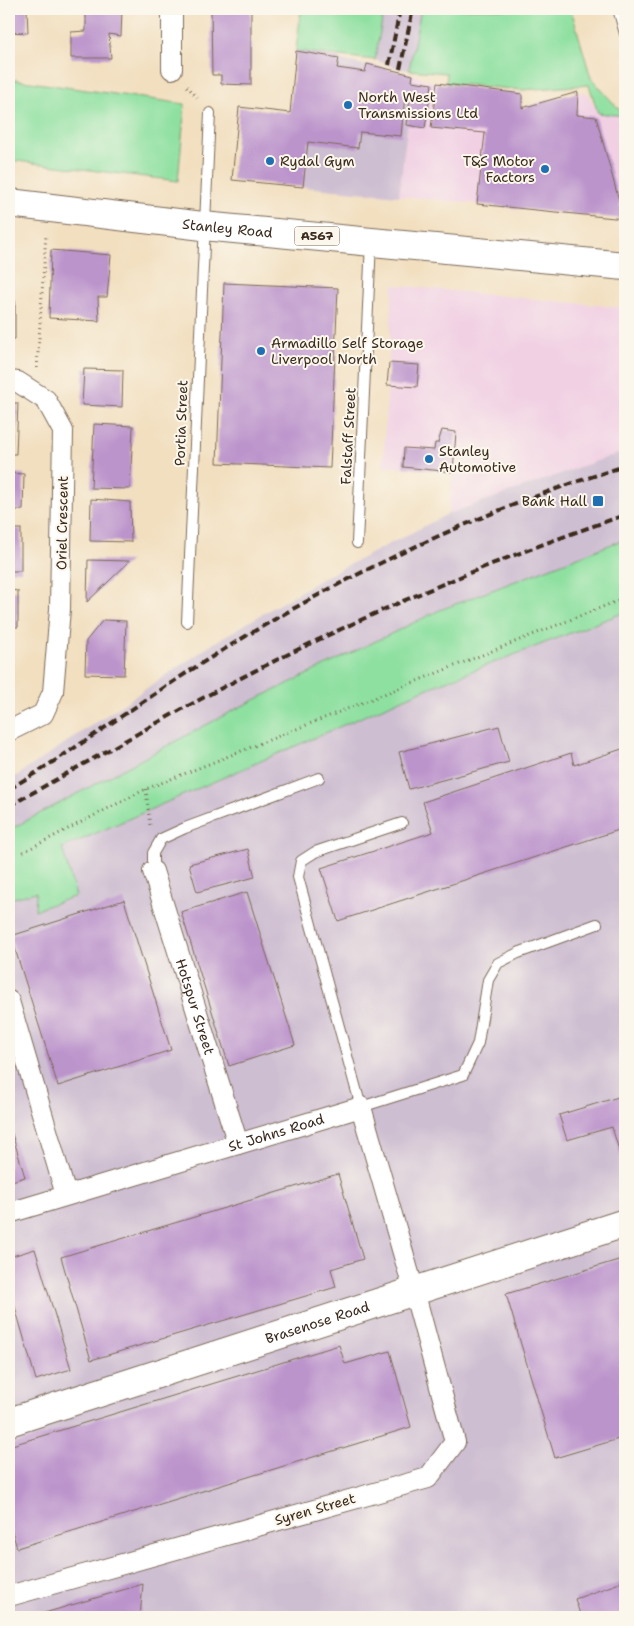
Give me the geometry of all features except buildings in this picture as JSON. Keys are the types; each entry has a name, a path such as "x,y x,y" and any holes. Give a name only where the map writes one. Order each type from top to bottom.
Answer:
{"main road":[{"name":"Stanley Road","path":"9,204 203,226 625,266"},
{"name":"Brasenose Road","path":"9,1422 625,1223"}],"street":[{"path":"172,9 172,68"},
{"name":"Oriel Crescent","path":"9,380 18,382 46,400 63,431 60,609 53,692 43,714 9,731"},
{"name":"Hotspur Street","path":"153,871 238,1144"},
{"path":"9,1001 66,1195"},
{"path":"361,1107 414,1291"},
{"name":"St Johns Road","path":"9,1212 361,1107"},
{"name":"Syren Street","path":"9,1596 428,1478 455,1442 414,1291"}],"lane":[{"path":"618,9 625,34"},
{"name":"Portia Street","path":"186,622 203,226 210,113"},
{"name":"Falstaff Street","path":"357,543 372,241"},
{"path":"153,871 152,853 161,839 184,828 319,778"},
{"path":"402,823 315,852 301,861 298,877 361,1107 463,1075 478,1043 488,980 498,963 518,953 597,924"}],"path":[{"path":"172,68 210,113"},
{"path":"36,393 48,208"},
{"path":"23,852 146,789 625,598"},
{"path":"146,789 151,828 161,839"}],"shaded area":[{"path":"384,9 421,9 409,70 400,69 375,60"},
{"name":"North West Transmissions Ltd","path":"296,51 413,75 399,196 303,187 308,142 287,140"},
{"name":"T&S Motor Factors","path":"413,75 437,83 522,94 522,108 578,92 587,93 598,113 625,116 625,219 399,196"},
{"path":"393,285 625,308 625,451 448,514 453,472 383,466"},
{"path":"625,451 625,539 440,610 238,708 9,830 9,781 217,641 323,578 448,514"},
{"path":"625,612 625,1617 9,1617 9,899 36,892 36,910 76,896 62,848 428,688"}],"green space":[{"path":"301,9 384,9 375,60 296,51"},
{"path":"421,9 571,9 591,78 625,116 598,113 589,85 522,90 446,83 447,73 409,70"},
{"path":"9,79 185,104 178,181 9,160"},
{"path":"625,539 625,612 428,688 62,848 76,896 35,910 36,892 9,899 9,830 238,708 440,610"}],"railway":[{"path":"389,65 400,9"},
{"path":"400,69 413,9"},
{"path":"9,789 61,757 215,655 313,598 414,547 465,524 518,503 625,466"},
{"path":"9,806 188,706 260,668 337,631 418,594 500,561 625,515"}],"place":[{"name":"North West Transmissions Ltd","path":"348,105"},
{"name":"Rydal Gym","path":"270,161"},
{"name":"T&S Motor Factors","path":"545,169"},
{"name":"Armadillo Self Storage Liverpool North","path":"261,351"},
{"name":"Stanley Automotive","path":"429,459"},
{"name":"Bank Hall","path":"598,501"}]}
